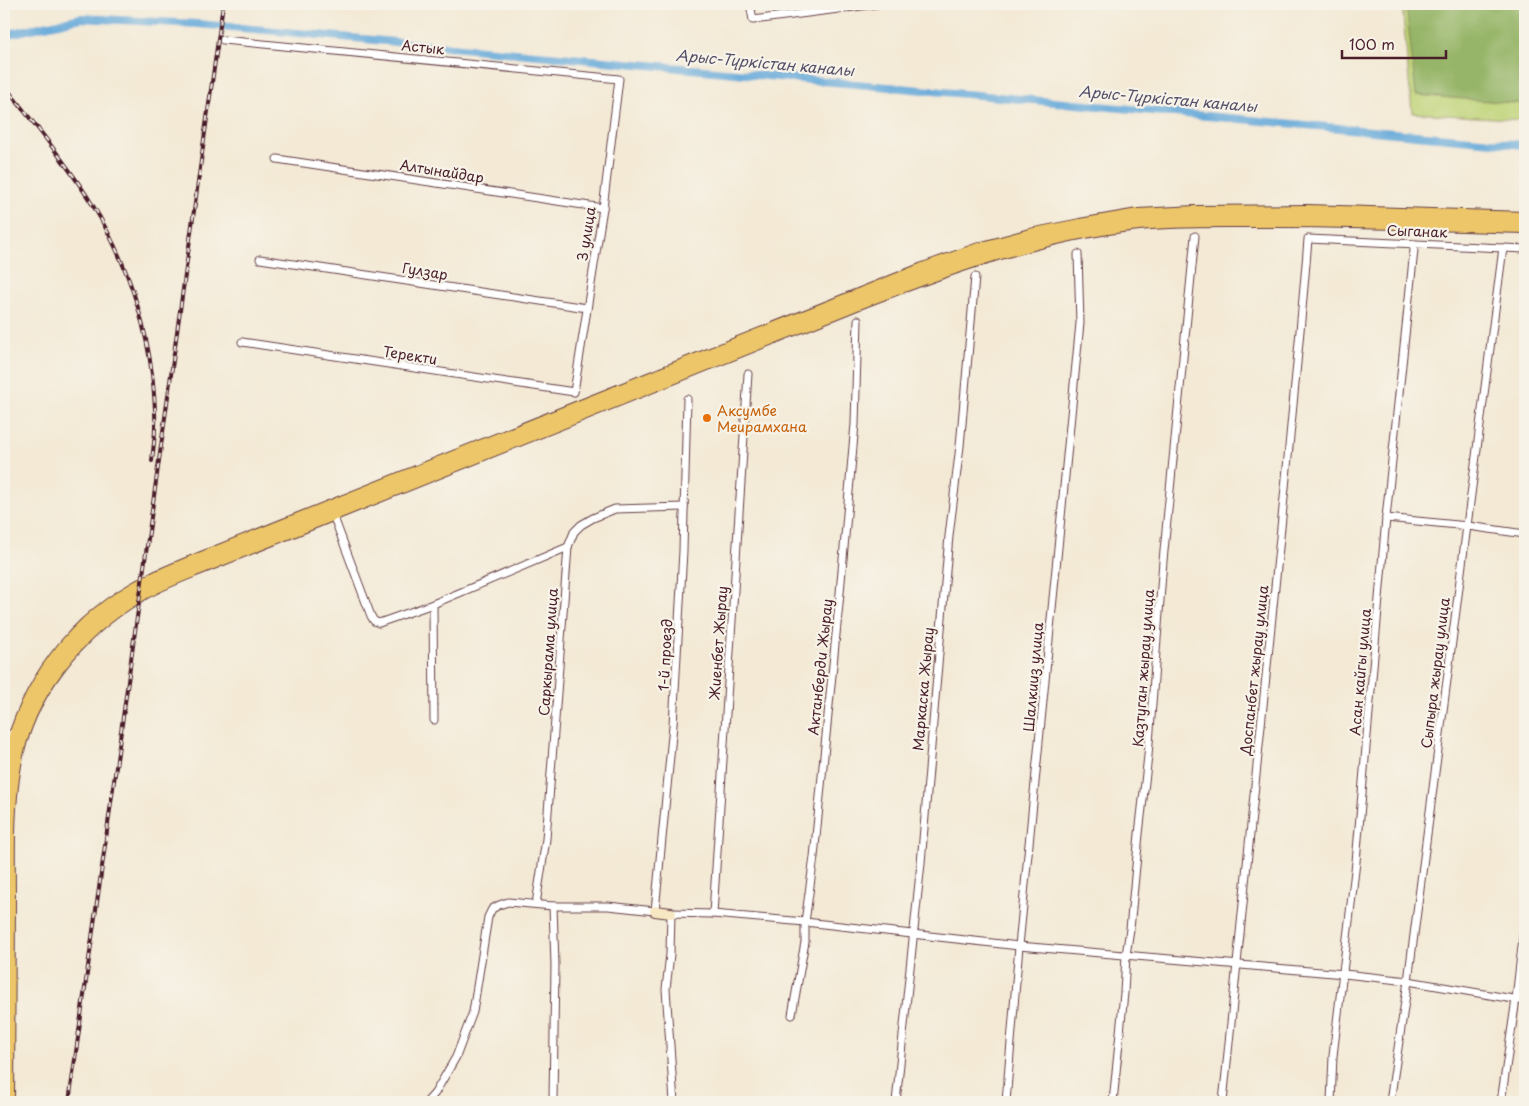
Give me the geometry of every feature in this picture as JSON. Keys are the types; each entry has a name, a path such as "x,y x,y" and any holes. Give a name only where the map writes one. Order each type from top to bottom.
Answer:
{"highway":[{"path":"4,783 7,761 20,720 38,681 53,659 72,636 94,616 114,600 142,584 194,561 923,269 979,249 1030,235 1138,215 1196,212 1308,211 1525,218"},
{"path":"8,1102 9,818 16,763 33,712 60,664 100,623 140,594 926,277 1032,244 1139,224 1196,221 1308,220 1525,227"}],"street":[{"path":"750,4 753,20 877,4"},
{"name":"Астык","path":"223,40 619,79"},
{"name":"3 улица","path":"574,392 603,208 619,79"},
{"name":"Алтынайдар","path":"277,159 603,208"},
{"name":"Казтуган жырау улица","path":"1113,1102 1126,955 1148,756 1163,562 1195,236"},
{"name":"Сыганак","path":"1308,239 1525,249"},
{"name":"Доспанбет жырау улица","path":"1223,1102 1286,486 1308,239"},
{"name":"Асан кайгы улица","path":"1331,1102 1334,1056 1359,825 1386,518 1413,260 1413,244"},
{"name":"Сыпыра жырау улица","path":"1390,1102 1408,982 1444,694 1468,526 1502,248"},
{"name":"Шалкииз улица","path":"1006,1102 1019,946 1080,323 1078,254"},
{"name":"Гулзар","path":"260,259 587,308"},
{"name":"Маркаска Жырау","path":"896,1102 975,277"},
{"name":"Актанберди Жырау","path":"792,1015 805,942 805,922 814,857 839,604 855,424 858,320"},
{"name":"Теректи","path":"242,342 574,392"},
{"name":"Жиенбет Жырау","path":"713,914 748,374"},
{"name":"1-й проезд","path":"655,911 673,725 684,507 687,399"},
{"path":"333,515 374,621 379,623 432,604 568,547 574,532 581,525 592,518 615,509 684,507"},
{"path":"1386,518 1525,534"},
{"name":"Саркырама улица","path":"536,904 546,839 568,547"},
{"path":"432,604 434,720"},
{"path":"4,746 20,720"},
{"path":"427,1102 435,1093 456,1057 473,1012 488,918 492,909 499,904 508,902 553,906 608,906 671,913 713,914 805,922 1019,946 1344,974 1408,982 1525,1001"},
{"path":"553,906 555,965 553,1102"},
{"path":"671,913 670,954 666,989 674,1102"},
{"path":"1501,1102 1525,920"}],"green space":[{"path":"1402,4 1525,4 1525,120 1412,113"},
{"path":"1406,4 1525,4 1525,104 1416,95"}],"waterway":[{"name":"Арыс-Түркістан каналы","path":"4,35 81,18 198,24 1525,145"}],"railway":[{"path":"69,1102 223,4"},
{"path":"4,85 82,188 114,244 123,265 144,329 152,374 155,401 155,436 152,461"}],"place":[{"name":"Аксумбе Меирамхана","path":"707,418"}]}
